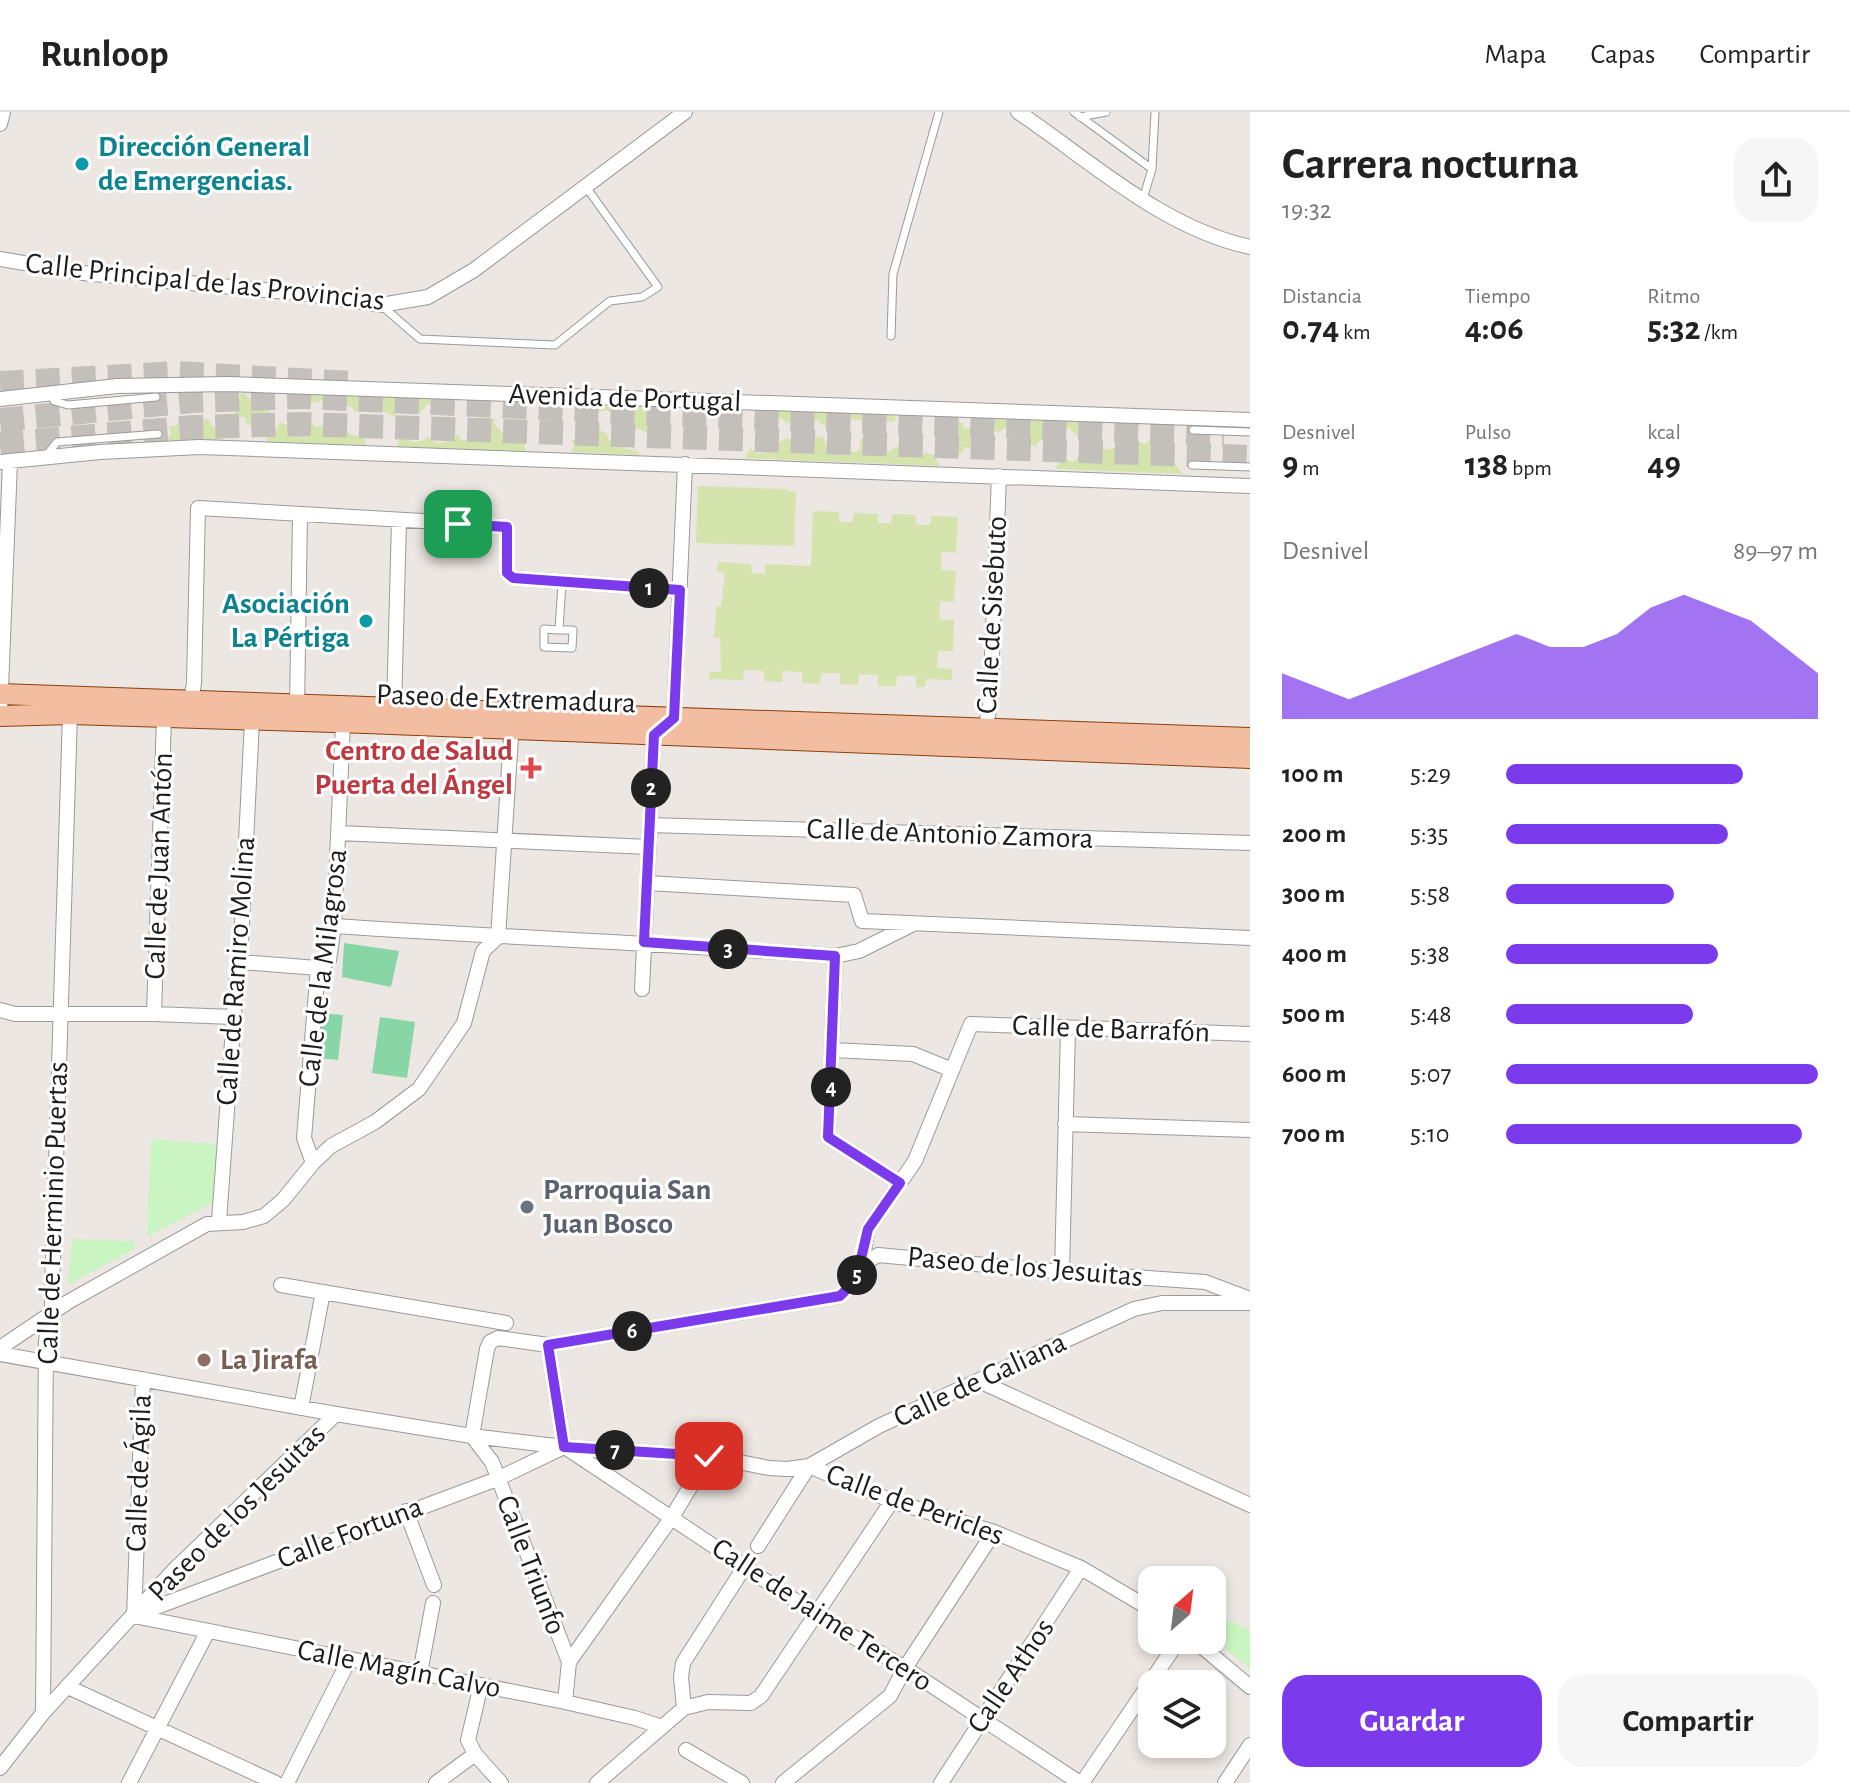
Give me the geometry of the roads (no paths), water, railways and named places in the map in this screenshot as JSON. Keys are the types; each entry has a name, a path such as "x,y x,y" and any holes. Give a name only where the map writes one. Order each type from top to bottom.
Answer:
{"main road":[{"name":"Paseo de Extremadura","path":"0,694 190,710 297,713 394,709 654,735 1250,758"},
{"name":"Paseo de Extremadura","path":"0,715 164,718 190,710 252,721 297,713 343,723 674,718 1250,738"}],"street":[{"path":"0,124 3,112"},
{"name":"Calle Principal de las Provincias","path":"0,259 83,273 307,294 381,305 428,297 474,270 685,112"},
{"path":"1018,112 1143,199 1204,233 1250,247"},
{"name":"Avenida de Portugal","path":"0,399 117,386 228,384 1250,420"},
{"path":"0,715 5,462 200,447 1250,486"},
{"path":"642,989 654,735 674,718 685,464"},
{"name":"Calle de Sisebuto","path":"969,747 985,729 990,706 999,476"},
{"path":"190,710 198,508 440,522"},
{"path":"297,713 300,514"},
{"path":"394,709 399,520"},
{"path":"458,524 507,527 507,573 513,578 680,590"},
{"name":"Calle de Herminio Puertas","path":"43,1713 46,1340 52,1313 70,714"},
{"name":"Calle de Juan Antón","path":"154,1014 164,718"},
{"path":"0,1348 52,1313 207,1224 243,1222 264,1216 283,1200 331,1146 375,1122 419,1089 464,1023 483,951 498,937 512,720"},
{"name":"Calle de Ramiro Molina","path":"219,1221 240,962 252,721"},
{"name":"Calle de la Milagrosa","path":"313,1163 304,1138 318,968 329,960 334,926 343,723"},
{"name":"Calle de Antonio Zamora","path":"650,825 1250,843"},
{"path":"339,833 649,847"},
{"path":"647,883 854,895 862,921 1250,938"},
{"path":"334,926 498,937 644,942 835,956 859,951 914,923"},
{"path":"835,956 828,1137 900,1183"},
{"path":"240,962 318,968"},
{"path":"0,1010 15,1014 234,1017"},
{"name":"Calle de Barrafón","path":"952,1070 971,1024 1250,1034"},
{"path":"1062,1272 1068,1029"},
{"path":"472,1436 490,1342 498,1338 548,1345 840,1296 856,1280 868,1229 915,1161 952,1070 913,1054 833,1050"},
{"path":"1065,1124 1250,1130"},
{"name":"Paseo de los Jesuitas","path":"861,1265 881,1255 1205,1282 1250,1301"},
{"path":"281,1285 506,1323"},
{"path":"301,1408 323,1292"},
{"name":"Calle de Galiana","path":"758,1546 809,1466 879,1426 1134,1309 1162,1303 1250,1301"},
{"path":"548,1345 564,1447"},
{"path":"0,1354 336,1414"},
{"name":"Calle de Ágila","path":"134,1616 143,1379"},
{"path":"979,1381 1250,1505"},
{"name":"Paseo de los Jesuitas","path":"0,1768 43,1713 175,1569 336,1414 472,1436"},
{"name":"Calle de Pericles","path":"472,1436 564,1447 709,1456 769,1468 809,1466 892,1501 994,1532 1081,1568 1138,1602"},
{"name":"Calle Triunfo","path":"472,1436 492,1462 569,1662 565,1702"},
{"name":"Calle Fortuna","path":"134,1616 497,1479 564,1447"},
{"name":"Calle de Jaime Tercero","path":"564,1447 817,1615 905,1668 1081,1783"},
{"path":"569,1662 672,1517 709,1456"},
{"path":"597,1783 684,1708 708,1702 751,1703 761,1696 892,1501"},
{"path":"406,1511 434,1585"},
{"path":"783,1783 890,1696 994,1532"},
{"path":"684,1708 683,1663 745,1566"},
{"name":"Calle Athos","path":"941,1783 1081,1568"},
{"path":"420,1673 433,1603"},
{"name":"Calle Magín Calvo","path":"134,1616 565,1702 662,1727"},
{"path":"129,1783 208,1631"},
{"path":"1081,1783 1169,1654"},
{"path":"1211,1654 1250,1687"},
{"path":"287,1783 349,1660"},
{"path":"481,1685 468,1740 475,1754 501,1783"},
{"path":"68,1687 276,1783"},
{"path":"1225,1783 1250,1745"},
{"path":"686,1750 742,1783"},
{"path":"436,1783 475,1754"}],"lane":[{"path":"891,336 893,274 939,112"},
{"path":"1077,114 1106,112"},
{"path":"1143,199 1152,169 1155,112"},
{"path":"1077,114 1152,169"},
{"path":"381,305 420,339 555,345 610,301 642,297 658,287 584,186"},
{"path":"52,392 54,401 68,405 156,397"},
{"path":"1193,430 1250,432"},
{"path":"46,458 47,452 57,442 158,434"},
{"path":"1192,465 1250,467"},
{"path":"559,630 562,583"},
{"path":"544,629 559,630 573,630 572,648 544,647 544,629"}],"tunnel":[{"path":"0,383 177,373 350,383"},
{"path":"0,420 193,401 302,397 762,418 1224,434"},
{"path":"0,444 194,427 301,424 1250,457"}],"place":[{"name":"Dirección General de Emergencias.","path":"82,164"},
{"name":"Asociación La Pértiga","path":"366,621"},
{"name":"Centro de Salud Puerta del Ángel","path":"531,768"},
{"name":"Parroquia San Juan Bosco","path":"527,1207"},
{"name":"La Jirafa","path":"204,1360"}]}
